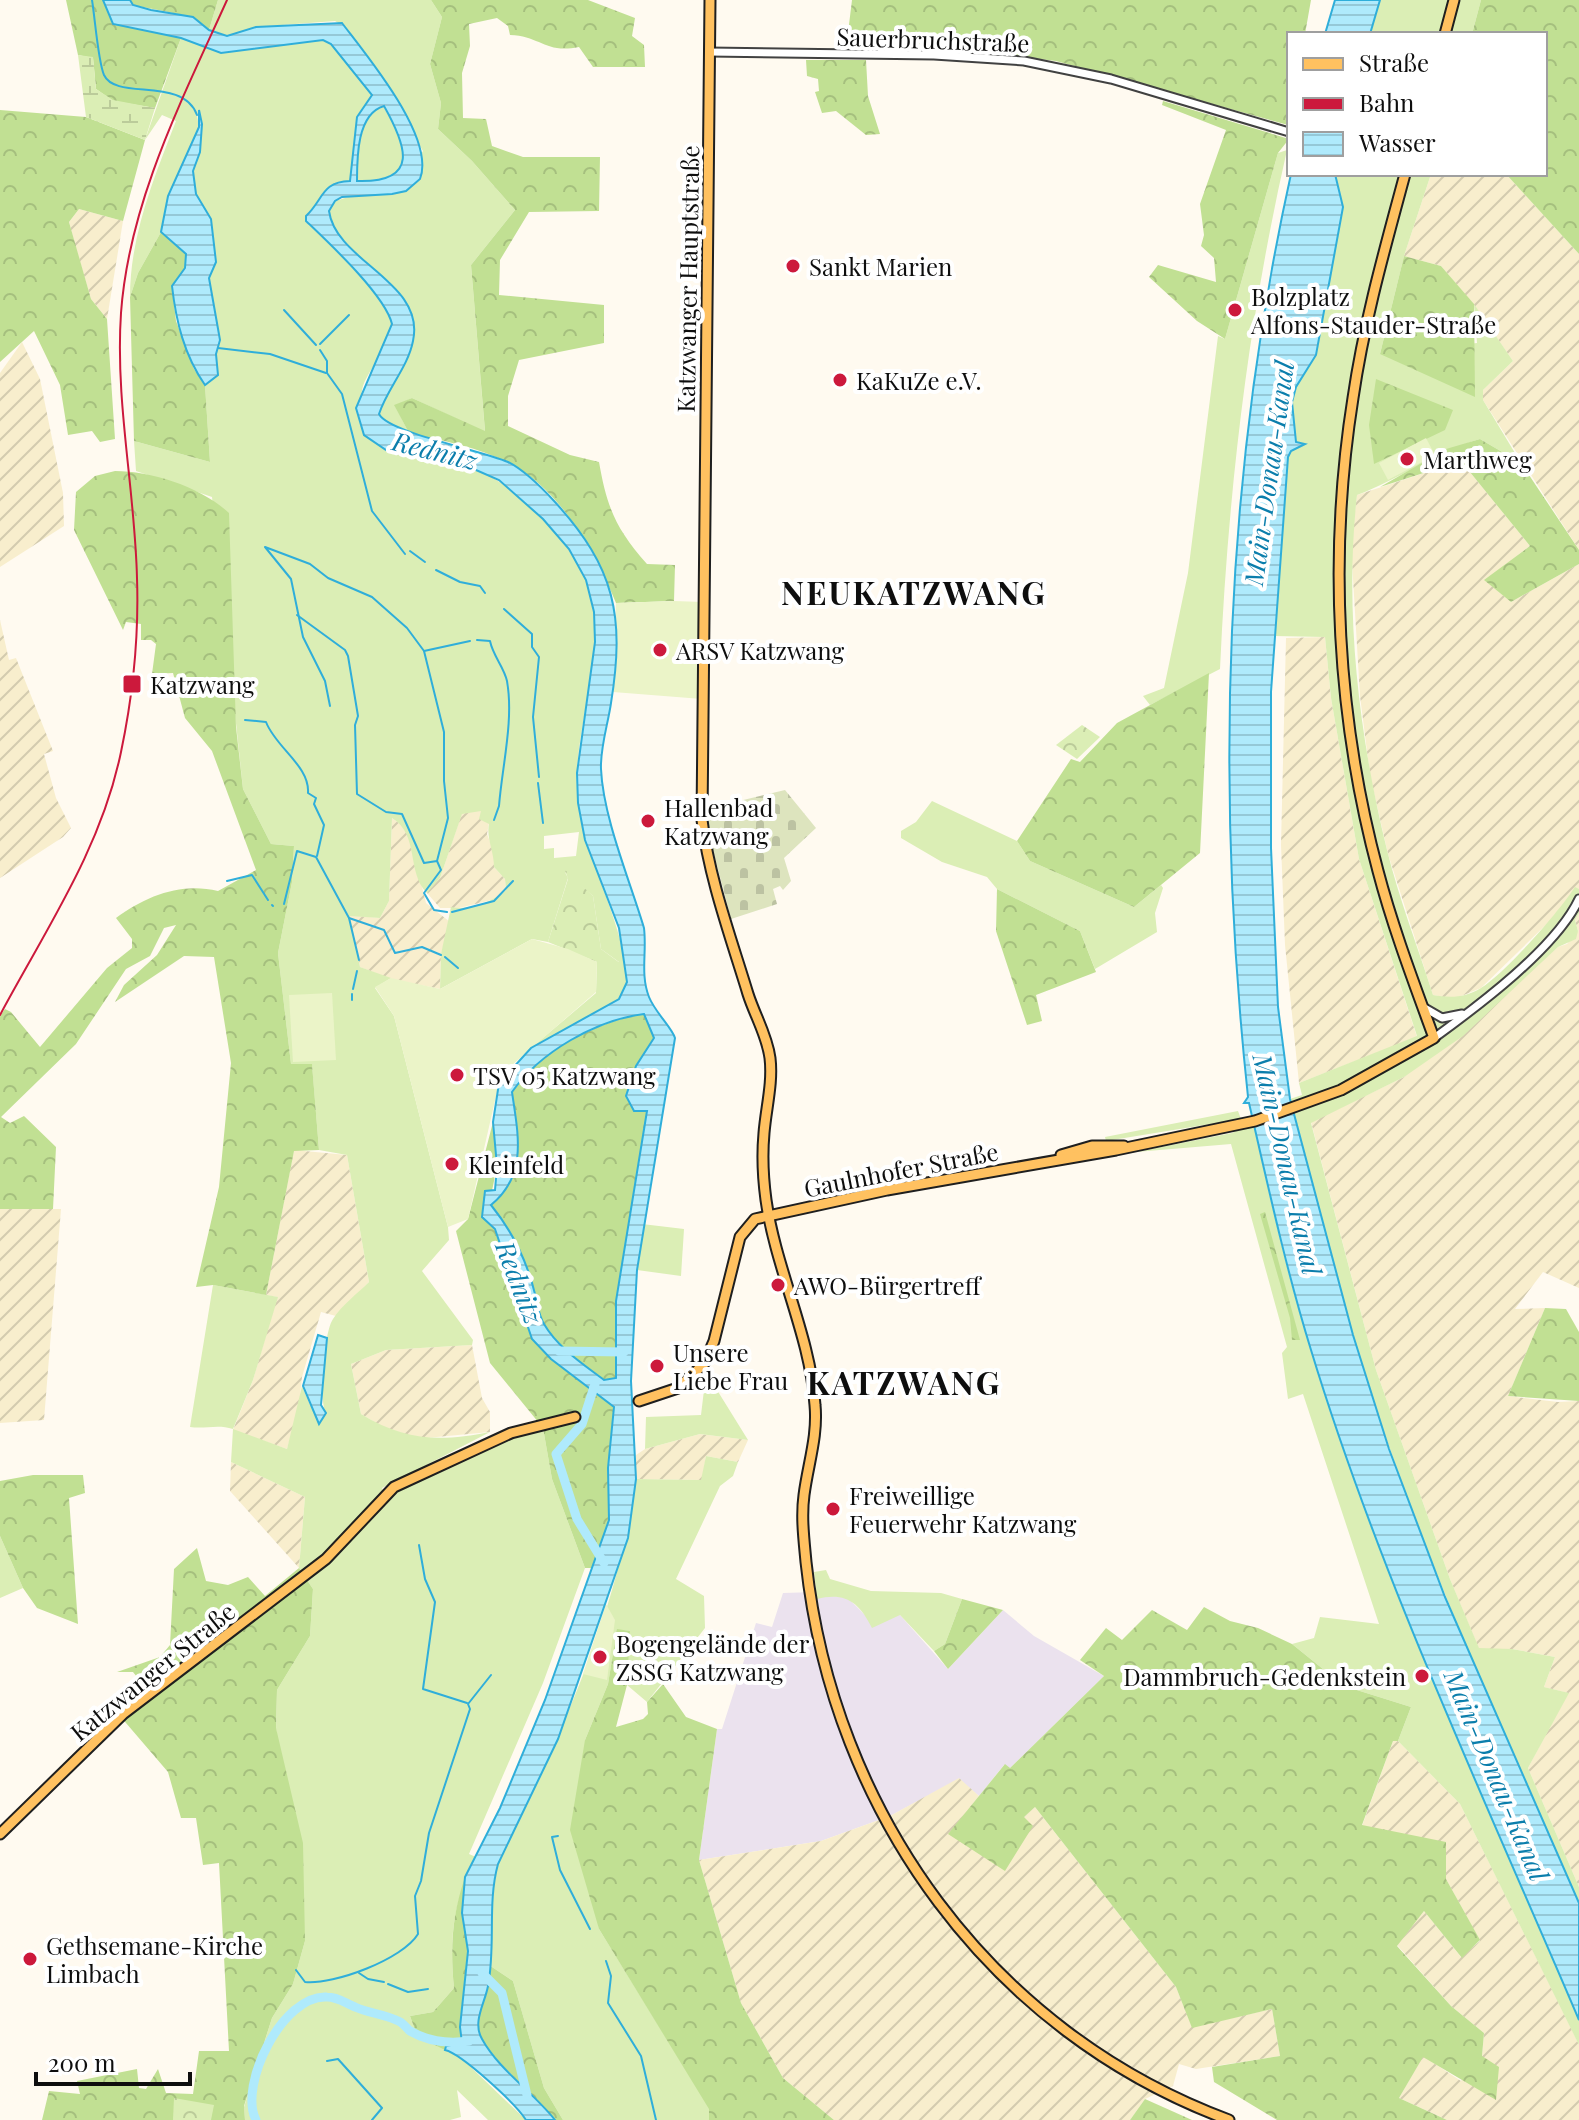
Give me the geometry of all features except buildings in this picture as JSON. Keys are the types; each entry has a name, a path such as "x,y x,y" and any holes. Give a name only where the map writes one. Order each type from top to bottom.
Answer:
{"main road":[{"name":"Katzwanger Hauptstraße","path":"710,0 703,828 745,984 768,1048 769,1092 763,1160 769,1216 814,1398 815,1436 803,1509 805,1554 827,1671 871,1787 926,1888 984,1960 1051,2022 1127,2073 1229,2120"},
{"path":"1446,32 1454,0"},
{"path":"1404,176 1374,290 1354,389 1342,488 1339,589 1345,693 1363,810 1388,905 1434,1038"},
{"name":"Gaulnhofer Straße","path":"769,1216 1041,1162 1089,1147 1124,1146 1225,1128 1310,1104 1380,1070 1434,1038"},
{"path":"639,1401 678,1388 702,1368 713,1345 742,1232 750,1221 769,1216"},
{"name":"Katzwanger Straße","path":"0,1834 123,1714 337,1547 377,1501 408,1479 511,1433 575,1417"}],"street":[{"name":"Sauerbruchstraße","path":"709,52 934,55 1024,61 1111,79 1287,131"},
{"path":"1434,1038 1472,1011 1529,959 1567,918 1579,899"},
{"path":"1422,1006 1442,1018 1472,1011"}],"shaded area":[{"path":"1430,176 1508,176 1579,254 1579,550 1483,400 1483,390 1513,361 1474,305 1441,266 1404,256"},
{"path":"79,209 123,221 107,319 91,299 69,222"},
{"path":"22,342 40,379 63,493 64,526 0,567 0,373"},
{"path":"1461,461 1530,546 1485,580 1511,602 1579,564 1579,889 1575,888 1559,912 1481,988 1454,999 1433,995 1388,854 1370,775 1360,696 1351,545 1357,495"},
{"path":"0,620 9,660 16,658 53,751 44,754 56,798 71,828 63,837 0,878"},
{"path":"1325,637 1331,698 1359,859 1417,1037 1299,1083 1285,945 1281,845 1286,638"},
{"path":"481,810 489,823 487,834 494,852 494,867 505,879 506,890 496,899 459,908 440,908 427,893 440,878 462,813"},
{"path":"392,818 403,826 410,838 426,903 450,922 441,954 440,989 391,979 360,967 349,915 380,918 389,901"},
{"path":"1579,913 1579,1288 1543,1272 1515,1309 1545,1308 1508,1396 1558,1402 1579,1401 1579,1887 1528,1768 1568,1693 1544,1687 1555,1657 1512,1649 1479,1649 1450,1579 1376,1370 1311,1122 1404,1077 1558,947 1567,944 1578,931 1575,920"},
{"path":"294,1150 347,1155 369,1282 336,1316 321,1312 302,1377 299,1406 287,1449 233,1430 253,1380 277,1297 266,1295"},
{"path":"0,1209 61,1209 44,1420 0,1423"},
{"path":"472,1345 482,1398 490,1412 490,1432 415,1439 388,1430 361,1414 351,1364 386,1350"},
{"path":"700,1434 748,1440 738,1462 706,1456 702,1480 636,1479 636,1455 645,1449"},
{"path":"231,1462 305,1497 299,1568 230,1491"},
{"path":"816,1592 818,1598 837,1594 848,1598 867,1617 900,1615 948,1669 1003,1610 1034,1636 1104,1676 1009,1769 1004,1765 979,1796 959,1779 890,1816 821,1841 699,1860 717,1729 722,1729 756,1623 772,1627 783,1593"},
{"path":"1393,1741 1398,1741 1460,1804 1575,2036 1579,2045 1579,2120 1447,2120 1399,2098 1423,2056 1461,2081 1482,2056 1484,2033 1451,2006 1397,1945 1424,1911 1461,1957 1480,1941 1446,1879 1446,1843 1362,1826"},
{"path":"959,1778 979,1796 949,1834 1024,1817 1035,1807 1176,1987 1192,2027 1272,2009 1280,2056 1196,2069 1179,2064 1173,2086 1145,2099 1130,2120 834,2120 783,2078 741,2003 699,1860 821,1841 890,1816"}],"green space":[{"path":"66,0 103,0 113,24 181,38 155,108 113,101 96,89 93,58 78,55"},
{"path":"130,0 218,0 209,30 193,17 133,5"},
{"path":"218,0 431,0 442,17 430,64 441,103 438,129 472,161 515,210 471,265 485,432 412,398 395,406 409,433 383,421 379,414 388,387 404,363 390,282 353,250 330,220 329,211 335,201 355,195 392,194 423,151 345,27 335,21 256,27 227,36 209,30"},
{"path":"431,0 588,0 635,18 632,36 644,45 645,67 593,67 579,47 550,47 529,38 510,35 508,26 497,18 469,24 470,46 462,73 463,118 486,119 492,146 523,157 600,157 599,211 529,212 500,260 499,295 604,305 604,343 519,360 508,396 508,426 570,455 599,462 610,505 628,540 647,564 675,565 674,601 616,603 587,544 544,489 527,474 497,457 409,433 394,405 412,398 485,431 471,265 515,210 472,161 438,129 441,103 430,64 442,17"},
{"path":"852,0 1311,0 1305,32 1287,32 1287,125 1056,61 970,51 846,49"},
{"path":"1380,0 1481,0 1473,32 1371,32"},
{"path":"1481,0 1579,0 1579,254 1508,176 1547,176 1547,32 1473,32"},
{"path":"181,38 221,53 323,40 331,44 385,110 403,148 402,164 391,175 341,192 318,208 306,222 370,287 392,324 388,340 363,386 364,435 393,451 461,466 503,484 539,514 568,548 583,574 591,601 593,657 577,771 578,799 586,839 623,953 627,983 624,993 608,1007 531,1048 596,993 597,962 619,962 601,949 593,896 565,872 568,878 548,942 532,939 440,989 441,954 451,907 465,908 480,904 506,890 505,879 494,867 489,824 479,819 481,811 462,814 440,878 427,893 417,875 406,834 392,818 389,901 380,918 350,916 360,967 391,978 375,988 394,1016 448,1227 449,1240 422,1271 473,1340 472,1345 386,1350 351,1364 361,1414 393,1430 423,1437 490,1432 382,1488 387,1500 441,1466 482,1448 543,1428 552,1479 585,1568 543,1683 469,1854 476,1857 462,1889 454,1921 454,1988 433,2012 410,2016 417,2036 455,2052 526,2120 488,2120 457,2090 461,2117 450,2120 245,2120 244,2107 272,2018 293,1984 305,1941 276,1729 277,1690 310,1636 313,1589 299,1568 305,1497 231,1462 233,1429 287,1449 302,1386 310,1405 326,1413 322,1381 330,1326 341,1309 369,1282 347,1155 319,1150 312,1065 291,1064 278,953 292,882 294,846 271,844 243,789 212,497 136,471 134,441 210,462 205,385 218,375 216,354 220,340 209,278 216,262 211,219 196,194 193,171 200,151 202,124 197,115 199,127 168,196 161,232 138,273 130,297 139,229 176,121 162,115 145,140","holes":["579,832 576,856 554,858 554,848 544,849 544,836"]},
{"path":"78,55 93,57 96,89 113,100 155,108 145,140 86,117"},
{"path":"806,60 866,60 868,96 880,134 866,135 836,111 822,113 815,92 819,91 818,79 807,76"},
{"path":"1163,101 1287,138 1278,153 1225,339 1197,321 1149,277 1158,265 1216,282 1214,258 1201,246 1204,235 1200,204 1226,130 1162,105"},
{"path":"0,110 86,117 145,140 123,221 79,209 69,222 91,299 107,319 115,439 100,442 92,431 68,435 60,385 34,331 0,362"},
{"path":"1287,150 1261,278 1242,408 1228,538 1220,669 1150,705 1143,696 1164,688 1188,573 1218,336 1225,339 1278,153"},
{"path":"1335,176 1430,176 1404,256 1380,354 1477,343 1474,304 1513,361 1483,390 1483,400 1521,463 1480,439 1357,495 1353,539 1353,629 1362,718 1387,850 1433,995 1463,995 1492,980 1557,912 1575,887 1579,889 1579,913 1575,920 1578,931 1576,939 1558,947 1463,1036 1404,1077 1311,1123 1376,1370 1450,1579 1479,1648 1512,1649 1555,1657 1544,1687 1569,1693 1528,1768 1579,1887 1579,1903 1456,1621 1390,1449 1348,1319 1290,1099 1302,1095 1299,1083 1417,1036 1359,859 1331,698 1325,637 1274,636 1288,457 1291,451 1304,444 1296,442 1292,402 1296,387 1316,355 1343,207"},
{"path":"161,232 186,254 185,268 172,286 176,321 194,369 205,385 210,462 134,441 130,297 138,273"},
{"path":"1404,256 1441,266 1474,304 1475,397 1380,354"},
{"path":"1376,379 1453,410 1445,430 1374,464 1369,425"},
{"name":"Marthweg","path":"1426,438 1435,455 1388,480 1379,463"},
{"path":"1480,439 1521,463 1579,550 1579,564 1511,602 1484,580 1530,546 1461,461 1380,487 1446,449"},
{"path":"115,471 175,482 205,495 229,513 236,727 243,789 271,844 294,846 292,882 278,953 291,1064 312,1064 319,1150 294,1151 266,1295 213,1285 196,1287 219,1187 231,1063 214,957 184,956 115,1002 124,985 157,955 176,925 164,928 150,956 126,969 76,1044 1,1117 10,1123 24,1116 56,1147 53,1209 0,1209 0,1016 5,1009 40,1047 107,968 132,948 132,939 116,918 152,897 191,888 218,891 256,870 212,751 185,718 173,673 152,674 156,644 151,640 141,640 141,624 126,622 123,630 74,530 76,492 95,476"},
{"name":"ARSV Katzwang","path":"703,602 702,699 613,692 616,603"},
{"path":"1209,673 1200,853 1134,907 1030,861 1017,841 1071,759 1080,762 1117,723"},
{"path":"1082,725 1100,737 1077,759 1056,745"},
{"path":"785,790 816,828 784,858 791,881 783,890 780,886 773,889 777,904 731,919 709,835 706,809"},
{"path":"932,801 1017,841 1030,861 1134,907 1161,885 1163,888 1155,913 1157,932 1095,969 1080,931 997,889 987,877 942,862 901,838 901,831 916,822"},
{"path":"565,870 593,896 601,949 620,963 597,962 548,942 568,879"},
{"path":"997,889 1080,931 1096,972 1036,995 1042,1021 1027,1025 996,931"},
{"name":"TSV 05 Katzwang","path":"532,939 568,949 597,962 596,992 511,1066 499,1083 468,1219 448,1227 394,1016 375,987 391,978 440,989"},
{"path":"332,993 336,1060 293,1062 289,995"},
{"path":"644,1014 654,1038 636,1066 647,1110 616,1301 616,1379 604,1380 566,1351 549,1333 538,1313 523,1258 490,1205 500,1195 511,1168 515,1136 512,1091 538,1063 570,1040 607,1024"},
{"path":"1238,1111 1241,1119 1106,1141 1105,1137"},
{"path":"493,1122 495,1171 482,1217 495,1229 532,1339 551,1359 614,1407 608,1468 609,1520 593,1568 585,1568 552,1479 543,1428 490,1363 456,1231 468,1219"},
{"path":"1253,1122 1294,1294 1339,1436 1436,1688 1579,2020 1579,2045 1460,1804 1398,1741 1411,1707 1344,1686 1292,1644 1314,1638 1320,1617 1379,1624 1303,1394 1288,1399 1282,1353 1287,1347 1231,1144 1136,1152 1232,1133"},
{"path":"1265,1212 1300,1340 1292,1340 1290,1318 1260,1214"},
{"path":"642,1224 684,1229 681,1276 637,1270"},
{"path":"213,1285 278,1297 253,1380 233,1429 190,1427"},
{"path":"1545,1308 1566,1309 1579,1332 1579,1401 1508,1396"},
{"path":"704,1390 717,1390 748,1440 700,1434 645,1449 646,1417 701,1415"},
{"path":"706,1456 738,1462 733,1476 720,1486 676,1579 704,1596 705,1628 647,1702 627,1685 629,1631 617,1630 608,1684 585,1740 599,1929 710,2109 709,2120 563,2120 544,2088 513,1981 489,1965 495,1877 498,1864 563,1725 600,1628 615,1579 636,1479 701,1480"},
{"path":"33,1475 83,1475 85,1493 69,1498 78,1624 37,1608 23,1588 0,1536 0,1481"},
{"path":"0,1536 23,1588 0,1598"},
{"path":"197,1548 206,1581 228,1585 248,1577 265,1596 299,1568 313,1589 310,1636 277,1690 276,1728 303,1843 305,1941 293,1984 272,2018 244,2106 245,2120 42,2120 49,2091 80,2094 77,2081 137,2069 139,2088 146,2089 158,2069 166,2093 193,2094 199,2051 229,2051 219,1863 203,1865 196,1818 181,1818 168,1772 114,1709 144,1686 133,1672 117,1672 160,1657 170,1645 174,1569"},
{"path":"826,1570 830,1579 871,1591 941,1593 962,1599 945,1644 934,1651 900,1615 872,1628 850,1601 836,1597 817,1599 814,1572"},
{"path":"962,1599 1003,1610 948,1669 934,1651 945,1644"},
{"name":"Bogengelände der ZSSG Katzwang","path":"606,1604 615,1620 607,1680 583,1674"},
{"path":"1204,1607 1230,1621 1258,1628 1292,1644 1344,1686 1411,1707 1398,1741 1393,1741 1362,1825 1446,1842 1446,1879 1480,1940 1462,1958 1424,1911 1397,1946 1451,2006 1484,2033 1482,2056 1499,2067 1496,2100 1423,2057 1399,2098 1447,2120 1277,2120 1214,2082 1212,2067 1280,2056 1272,2009 1192,2028 1176,1987 1035,1807 1024,1817 1033,1826 1005,1871 948,1834 1005,1764 1010,1768 1104,1676 1080,1660 1106,1628 1122,1640 1152,1610 1187,1630"},
{"path":"617,1629 630,1631 627,1685 616,1727 643,1719 648,1714 647,1702 663,1684 686,1717 717,1729 699,1860 741,2003 783,2078 834,2120 709,2120 709,2109 599,1929 570,1830 585,1740 608,1684"},
{"path":"465,1877 462,1913 468,1951 460,2027 462,2044 446,2046 445,2050 417,2036 410,2016 433,2012 454,1988 453,1932"},
{"path":"489,1965 513,1981 544,2088 563,2120 555,2120 500,2063 479,2032 479,2015"},
{"path":"174,2098 214,2105 211,2120 173,2120"},
{"path":"1145,2099 1192,2120 1130,2120"}],"water":[{"path":"103,0 130,0 133,5 151,10 193,17 209,30 227,36 256,27 342,23 382,76 409,120 422,162 420,179 406,191 342,197 335,201 329,211 335,229 347,245 394,287 406,303 413,321 410,351 379,414 400,428 495,457 520,470 545,491 575,526 603,572 611,595 617,644 602,753 603,788 612,828 644,928 646,988 675,1038 637,1270 631,1381 636,1479 628,1538 558,1739 498,1864 493,1894 490,1971 478,2026 489,2050 555,2120 526,2120 488,2080 445,2050 446,2046 462,2043 460,2027 468,1951 462,1913 465,1877 500,1808 545,1700 609,1520 608,1468 614,1407 551,1359 532,1339 495,1229 482,1217 485,1191 495,1190 497,1166 493,1122 499,1083 531,1048 619,999 627,982 619,928 585,840 578,803 577,773 595,642 594,612 586,580 569,549 543,519 499,480 476,470 386,450 364,435 356,408 392,324 368,284 306,221 306,216 328,188 350,181 357,117 372,95 331,44 323,40 221,53 181,38 113,24","holes":["384,106 398,134 403,159 391,176 357,181 360,138 368,118","644,1014 654,1038 636,1066 626,1096 634,1111 647,1111 616,1301 616,1378 604,1380 579,1362 544,1324 523,1258 506,1225 491,1205 511,1181 515,1167 518,1138 512,1092 524,1077 570,1040 607,1023"]},
{"path":"1335,0 1380,0 1371,32 1326,32"},
{"path":"199,110 202,124 200,152 193,171 196,194 211,219 216,262 209,278 220,340 216,354 218,375 205,385 186,350 172,286 185,268 186,254 161,232 168,196 199,127"},
{"name":"Main-Donau-Kanal","path":"1291,176 1335,176 1343,207 1316,355 1296,387 1292,402 1296,442 1305,444 1291,451 1288,457 1271,692 1271,848 1278,1007 1290,1099 1353,1335 1389,1449 1445,1597 1579,1903 1579,2020 1436,1688 1369,1521 1311,1350 1285,1258 1249,1103 1244,1103 1248,1097 1231,865 1229,749 1232,634 1239,518 1251,403"},
{"path":"318,1335 327,1338 321,1405 326,1413 319,1424 303,1386"}],"waterway":[{"path":"92,0 102,68 111,83 178,96 189,103 197,115"},
{"path":"284,310 316,345"},
{"path":"320,344 349,315"},
{"path":"218,348 270,354 326,373"},
{"path":"320,350 327,361 327,373 342,394 372,511 405,554"},
{"path":"330,706 325,681 303,637 291,579 265,547 310,564 328,578 372,597 407,628 424,651 444,732 448,818 437,861"},
{"path":"410,551 425,562"},
{"path":"436,570 460,582 480,586 485,593"},
{"path":"504,609 532,634 532,647 539,657 533,717 539,777"},
{"path":"297,615 345,650 348,656 358,716 355,725 357,794 386,812 402,814 424,863 437,861 441,870 424,893 434,910 447,912"},
{"path":"477,640 490,641 506,676 509,696 507,744 499,806 494,820"},
{"path":"424,651 470,641"},
{"path":"245,720 266,722 304,774 308,793 316,798 314,804 324,825 317,856"},
{"path":"538,783 543,823"},
{"path":"284,904 297,851 316,857 349,918 384,930 395,953 422,947 441,955"},
{"path":"227,881 252,875 268,900"},
{"path":"452,912 494,901 513,881"},
{"path":"349,918 359,960"},
{"path":"445,957 458,968"},
{"path":"353,989 357,971"},
{"path":"352,994 352,1000"},
{"name":"Rednitz","path":"559,1351 624,1352"},
{"name":"Rednitz","path":"595,1384 582,1424 556,1454 577,1519 604,1563"},
{"path":"419,1545 425,1579 435,1602 423,1689 467,1703"},
{"path":"296,1970 305,1982 350,1975 398,1952 418,1934 415,1896 421,1881 429,1833 470,1709 468,1704 491,1675"},
{"path":"558,1836 552,1837 560,1870 590,1929"},
{"path":"606,1961 611,1976 608,2003 641,2056 656,2120"},
{"path":"359,1973 368,1979 384,1982"},
{"name":"Rednitz","path":"482,1973 502,1993 527,2095"},
{"path":"388,1984 408,1992 428,1989"},
{"path":"256,2120 252,2105 253,2086 268,2044 280,2025 311,2000 327,1997 338,1999 398,2021 410,2031 431,2040 469,2041"},
{"path":"327,2061 338,2059 382,2108 372,2120"}],"railway":[{"path":"0,1015 86,855 112,788 121,752 129,709 137,622 135,545 121,380 121,313 126,272 146,192 160,152 227,0"}],"place":[{"name":"Sankt Marien","path":"793,266"},
{"name":"Bolzplatz Alfons-Stauder-Straße","path":"1235,310"},
{"name":"KaKuZe e.V.","path":"840,380"},
{"name":"Marthweg","path":"1407,459"},
{"name":"ARSV Katzwang","path":"660,650"},
{"name":"Katzwang","path":"132,684"},
{"name":"Hallenbad Katzwang","path":"648,821"},
{"name":"TSV 05 Katzwang","path":"457,1075"},
{"name":"Kleinfeld","path":"452,1164"},
{"name":"AWO-Bürgertreff","path":"778,1285"},
{"name":"Unsere Liebe Frau","path":"657,1366"},
{"name":"Freiweillige Feuerwehr Katzwang","path":"833,1509"},
{"name":"Bogengelände der ZSSG Katzwang","path":"600,1657"},
{"name":"Dammbruch-Gedenkstein","path":"1422,1676"},
{"name":"Gethsemane-Kirche Limbach","path":"30,1959"}],"district":[{"name":"NEUKATZWANG","path":"914,591"},
{"name":"KATZWANG","path":"904,1381"}]}
